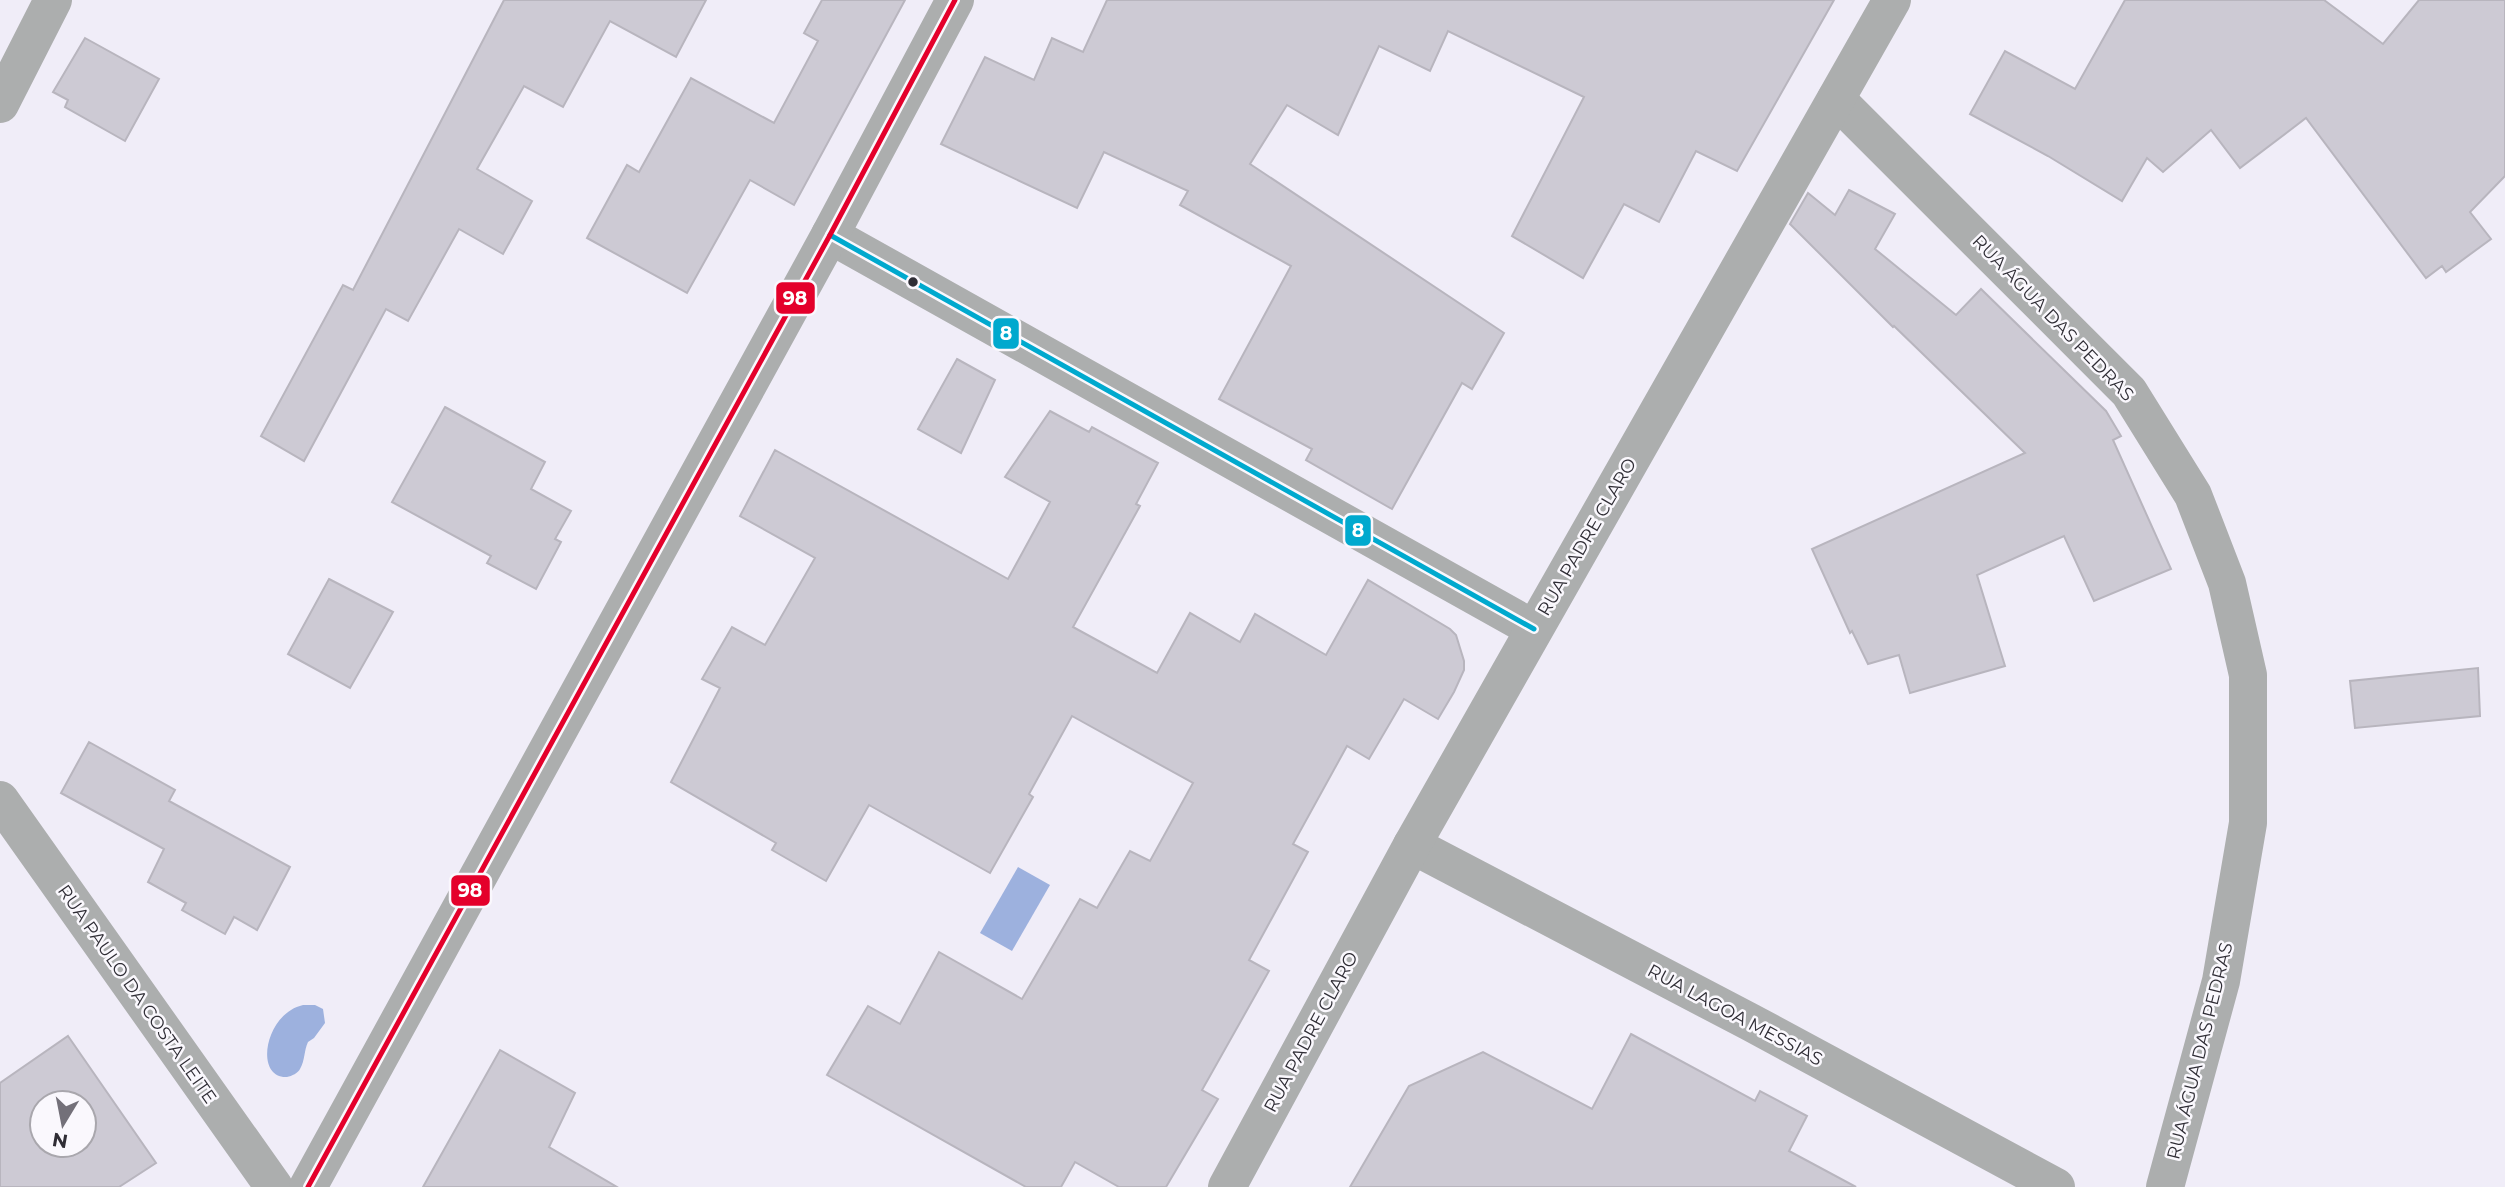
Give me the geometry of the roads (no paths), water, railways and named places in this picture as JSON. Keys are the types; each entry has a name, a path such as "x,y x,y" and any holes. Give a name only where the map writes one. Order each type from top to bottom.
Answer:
{"street":[{"path":"0,104 53,0"},
{"path":"308,1187 830,235 955,0"},
{"name":"RUA PADRE CLARO","path":"1227,1187 1412,845 1892,0"},
{"name":"RUA ÁGUA DAS PEDRAS","path":"1836,99 2129,392 2193,495 2227,583 2248,676 2248,823 2221,981 2165,1187"},
{"path":"830,235 1534,629"},
{"name":"RUA PAULO DA COSTA LEITE","path":"0,800 274,1187"},
{"name":"RUA LAGOA MESSIAS","path":"1412,845 1750,1022 2056,1187"}],"water":[{"path":"1018,867 1050,885 1012,951 980,933"},
{"path":"303,1005 315,1005 323,1009 325,1023 308,1042 298,1072 287,1077 277,1075 270,1068 267,1057 272,1032 279,1020"}]}
